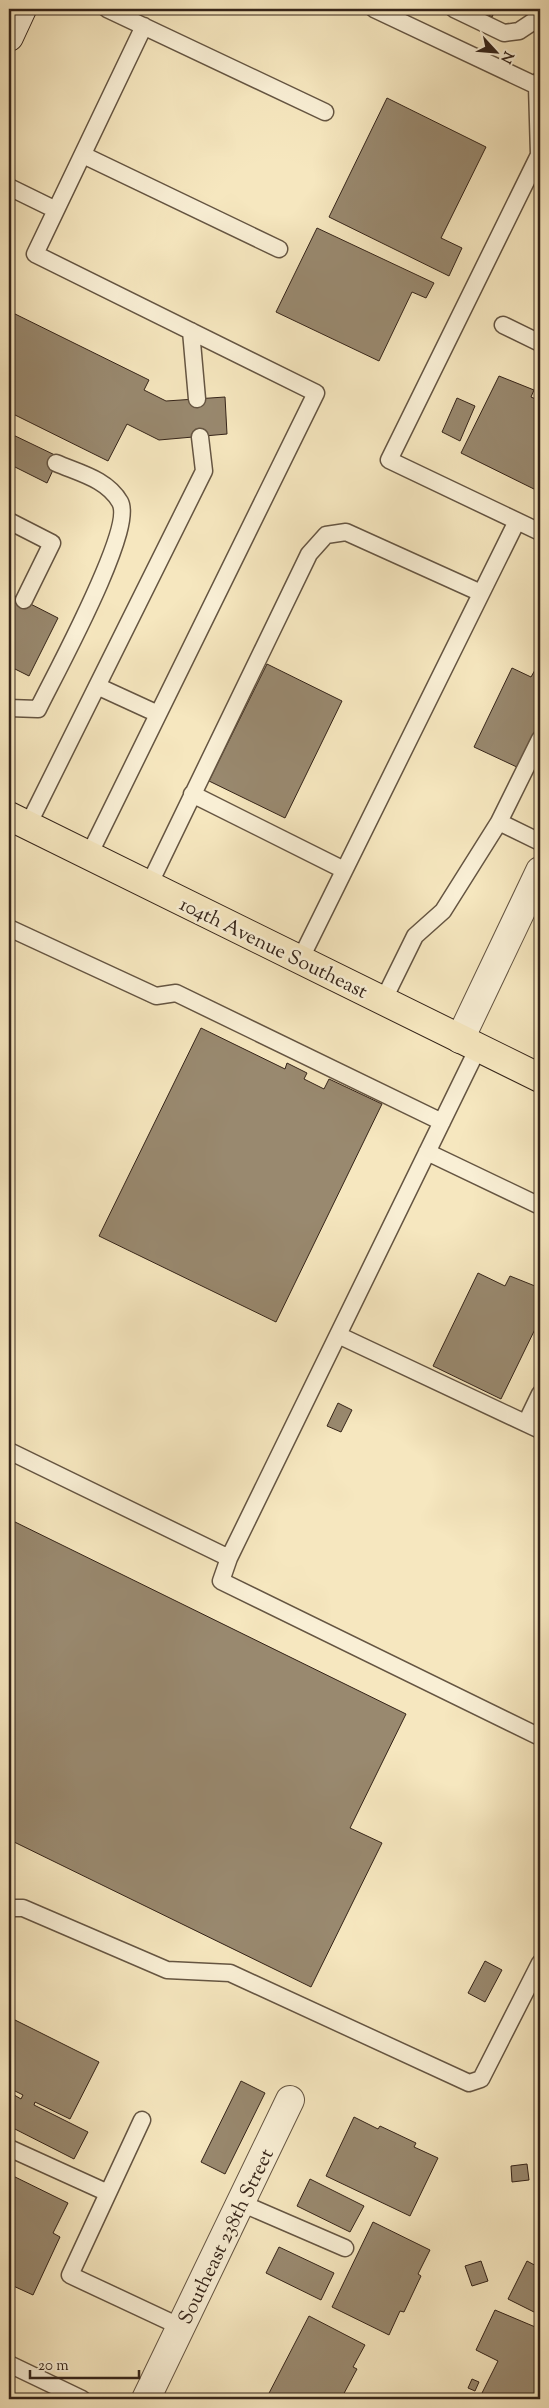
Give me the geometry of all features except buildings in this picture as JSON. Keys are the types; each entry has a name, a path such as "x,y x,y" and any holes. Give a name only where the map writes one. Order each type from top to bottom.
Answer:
{"main road":[{"name":"104th Avenue Southeast","path":"18,821 540,1078"}],"street":[{"path":"9,37 22,9"},
{"path":"469,1043 540,871"},
{"name":"Southeast 238th Street","path":"146,2399 290,2100"}],"lane":[{"path":"107,9 325,112"},
{"path":"374,9 539,83 540,155 389,460 540,532"},
{"path":"454,9 504,33 519,31 540,17"},
{"path":"89,855 316,393 35,254 144,26"},
{"path":"83,154 279,249"},
{"path":"9,187 56,210"},
{"path":"503,325 540,343"},
{"path":"191,331 197,399"},
{"path":"18,821 97,686 204,471 200,437"},
{"path":"9,708 38,708 110,561 120,523 121,504 108,486 56,463"},
{"path":"9,521 52,543 24,600"},
{"path":"300,960 517,521"},
{"path":"149,885 309,554 326,535 346,532 481,593"},
{"path":"97,686 158,714"},
{"path":"383,1001 415,936 443,911 499,822 540,739"},
{"path":"192,794 344,870"},
{"path":"499,822 540,842"},
{"path":"9,928 156,996 176,993 442,1122"},
{"path":"469,1043 442,1122 229,1558 221,1581 540,1737"},
{"path":"427,1152 540,1206"},
{"path":"338,1335 533,1427 540,1394"},
{"path":"9,1451 229,1558"},
{"path":"9,1908 23,1908 167,1970 230,1973 469,2084 481,2079 540,1963"},
{"path":"142,2120 70,2275 181,2326"},
{"path":"9,2148 108,2193"},
{"path":"241,2202 345,2248"},
{"path":"9,2364 82,2399"}]}
